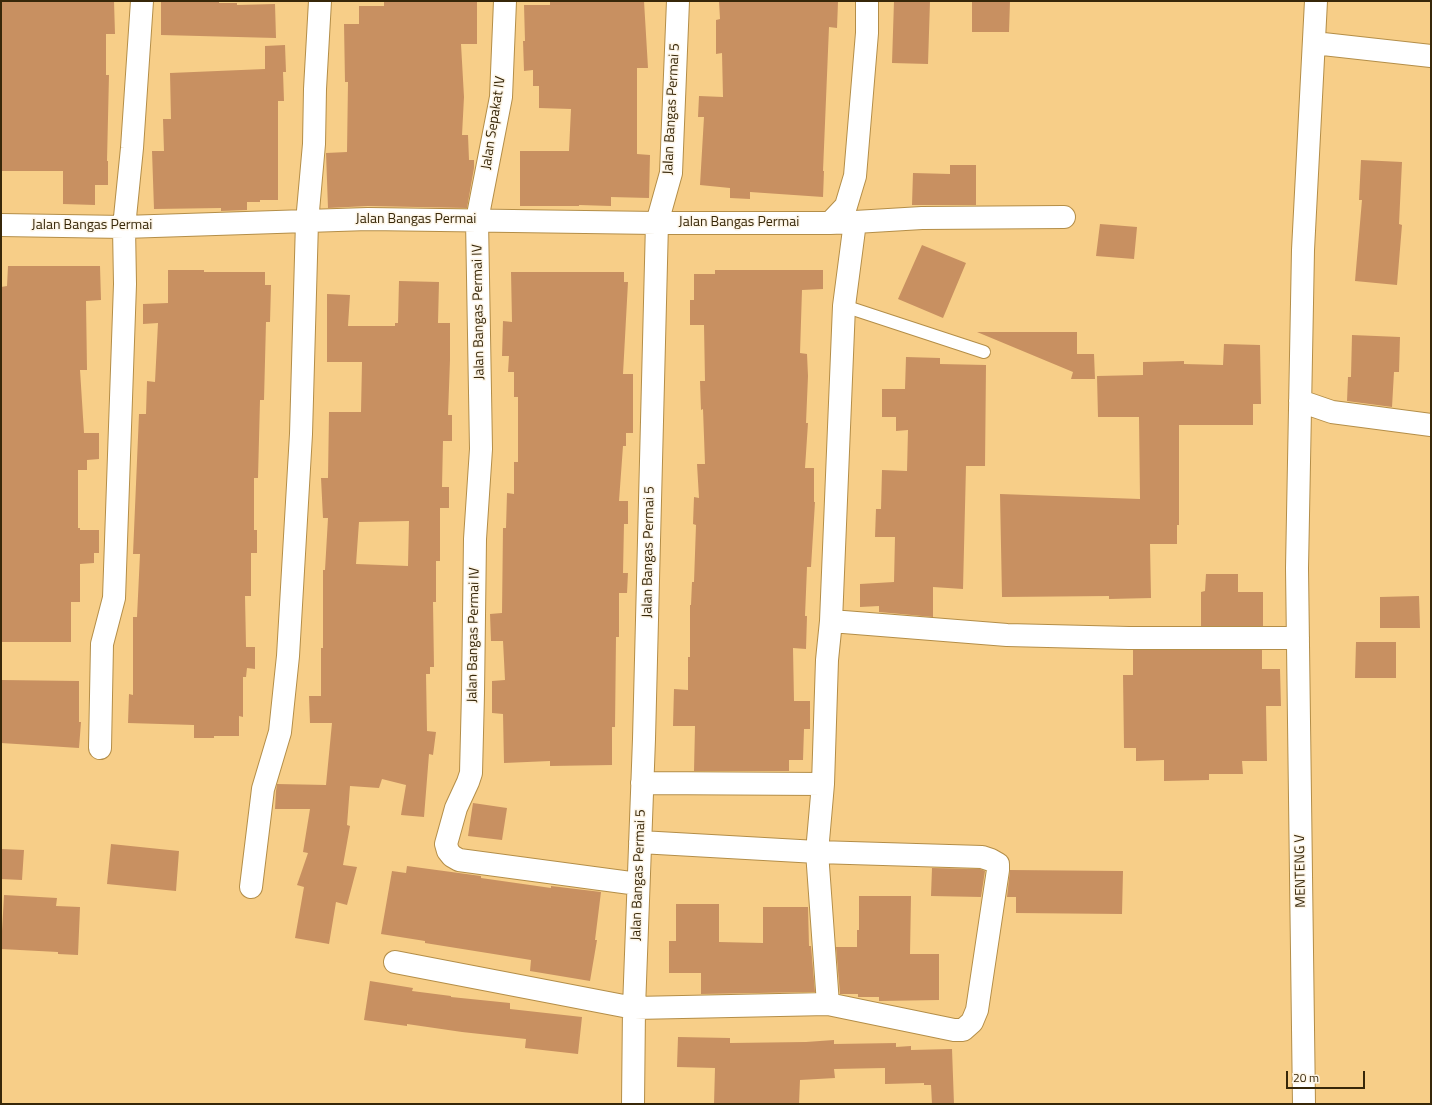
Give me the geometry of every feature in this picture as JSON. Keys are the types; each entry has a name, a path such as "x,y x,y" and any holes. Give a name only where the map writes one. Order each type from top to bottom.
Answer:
{"street":[{"path":"100,748 102,644 114,598 118,437 124,321 124,227 132,148 142,1"},
{"path":"251,888 263,789 280,732 288,656 301,434 307,222 314,144 315,89 320,1"},
{"name":"Jalan Sepakat IV","path":"477,220 501,97 505,1"},
{"name":"Jalan Bangas Permai 5","path":"633,1104 634,1008 642,783 657,223 671,173 678,1"},
{"path":"830,223 846,206 855,176 867,41 868,1"},
{"name":"MENTENG V","path":"1304,1104 1297,568 1303,250 1316,1"},
{"path":"1314,43 1431,56"},
{"name":"Jalan Bangas Permai","path":"1,225 124,227 368,220 830,223 922,218 1064,217"},
{"name":"Jalan Bangas Permai IV","path":"477,220 481,450 475,539 471,773 456,808 446,844 452,856 459,860 638,884"},
{"path":"828,1004 818,852 823,784 827,660 831,621 844,306 856,222"},
{"path":"1300,401 1332,412 1431,425"},
{"path":"831,621 1007,635 1129,638 1298,638"},
{"path":"642,783 823,784"},
{"path":"395,962 634,1008 828,1004 954,1030 963,1030 972,1022 977,1010 998,864 982,857 818,852 640,842"}],"lane":[{"path":"844,306 984,352"}],"building":[{"path":"1,1 114,1 115,34 106,34 106,75 109,75 107,161 108,185 95,185 95,205 63,204 63,171 1,171"},
{"path":"161,1 219,1 219,3 237,3 237,5 275,4 276,38 161,35"},
{"path":"384,1 477,1 477,44 461,44 464,97 462,135 468,135 469,160 474,160 467,208 368,206 328,208 326,153 347,152 348,82 345,82 344,24 359,24 359,6 384,6"},
{"path":"550,1 644,1 648,68 637,68 637,154 650,155 649,198 611,197 611,206 520,206 520,151 569,151 571,109 539,108 539,86 533,86 533,70 524,71 524,5 550,5"},
{"path":"719,1 838,2 837,28 829,27 823,197 750,192 750,199 730,198 730,188 700,185 704,117 698,117 699,96 723,97 722,53 716,54 716,20 720,19"},
{"path":"894,1 930,1 928,64 892,63"},
{"path":"972,1 1010,1 1009,32 972,32"},
{"path":"285,45 286,72 283,72 284,101 278,101 278,200 247,202 247,210 221,211 221,208 154,209 152,151 164,151 163,119 171,119 170,73 265,69 265,46"},
{"path":"1361,160 1402,162 1399,224 1402,225 1397,285 1355,281 1362,200 1359,200"},
{"path":"950,165 976,165 976,205 912,205 913,173 950,174"},
{"path":"1100,224 1137,227 1134,259 1096,256"},
{"path":"922,245 966,263 943,318 898,299"},
{"path":"8,266 100,266 101,300 86,301 87,370 80,370 84,433 99,433 99,459 87,460 87,470 78,470 78,528 80,528 80,530 99,530 99,553 94,553 94,563 80,564 80,602 71,602 71,642 1,642 1,287 7,286"},
{"path":"168,270 204,270 204,272 265,272 265,285 271,285 270,322 266,322 264,400 260,400 258,478 254,478 254,530 257,530 257,553 251,553 251,596 245,596 246,647 255,647 255,669 247,668 246,677 243,677 243,717 239,716 239,736 194,738 194,725 128,723 129,694 133,695 133,617 137,617 140,554 133,554 139,414 146,414 147,381 155,382 158,323 143,324 143,304 168,303"},
{"path":"715,270 823,270 823,289 802,290 800,353 807,354 808,376 806,423 808,423 805,468 814,468 815,502 811,567 807,567 805,616 807,616 806,649 793,648 794,701 810,701 810,729 804,729 803,760 789,760 789,771 694,771 695,726 673,726 674,689 688,690 688,657 690,657 690,605 692,582 694,582 696,525 693,524 694,497 699,498 697,464 705,464 703,409 701,410 700,381 705,381 704,325 690,325 690,300 694,300 694,274 715,274"},
{"path":"511,272 624,272 624,282 628,282 623,374 633,374 633,433 626,433 626,446 623,446 619,501 628,501 628,524 624,524 623,573 628,573 627,593 619,593 619,637 616,637 615,727 612,727 612,765 550,766 550,761 504,763 503,714 492,713 492,681 505,680 503,641 491,641 490,614 502,613 503,528 506,528 507,493 514,494 514,462 518,462 518,397 514,397 514,372 508,372 509,356 502,356 503,321 512,322"},
{"path":"399,281 439,282 438,323 450,323 448,415 452,415 452,441 443,441 442,487 449,487 449,508 440,508 440,561 436,561 436,602 433,602 434,667 430,667 430,674 426,674 427,731 436,732 433,755 429,754 424,817 401,815 406,785 382,779 379,788 350,786 347,825 350,826 343,865 357,867 347,905 336,902 329,944 295,938 304,887 297,885 308,853 303,852 310,809 275,809 277,784 326,785 332,723 310,723 309,696 321,696 321,648 323,648 323,570 325,570 328,518 323,518 321,478 328,478 329,412 361,412 362,362 327,362 327,294 350,295 348,326 395,326 395,323 398,323","holes":["409,521 408,566 356,564 359,522"]},
{"path":"977,332 1077,332 1077,354 1094,354 1095,379 1071,379 1073,372"},
{"path":"1352,335 1400,337 1399,372 1394,372 1392,407 1347,401 1348,377 1351,377"},
{"path":"1224,344 1260,345 1261,404 1253,404 1253,425 1179,425 1179,525 1177,525 1177,544 1150,544 1151,598 1109,599 1109,596 1002,597 1000,494 1140,499 1139,417 1098,417 1097,376 1143,375 1143,362 1184,361 1184,364 1223,365"},
{"path":"906,357 940,358 940,364 986,365 985,466 966,466 963,589 933,587 933,617 879,612 879,606 860,607 860,584 894,582 895,537 875,537 876,509 881,509 882,470 907,471 908,430 896,431 896,417 882,417 882,389 905,389"},
{"path":"1206,574 1238,574 1238,592 1263,592 1263,626 1201,626 1201,592 1205,591"},
{"path":"1419,596 1420,628 1380,628 1380,597"},
{"path":"1356,642 1396,642 1396,678 1355,678"},
{"path":"1133,650 1262,650 1262,669 1280,669 1281,706 1266,706 1267,761 1242,761 1243,774 1209,774 1209,780 1164,781 1164,760 1136,761 1136,748 1124,748 1123,675 1133,675"},
{"path":"1,680 79,681 79,722 81,722 79,748 1,743"},
{"path":"473,803 507,808 502,840 468,836"},
{"path":"111,844 179,851 176,891 107,884"},
{"path":"1,849 24,850 22,880 1,879"},
{"path":"407,866 481,876 481,878 551,888 551,886 601,892 595,940 597,940 590,981 530,971 531,960 425,943 425,941 381,934 392,871 406,873"},
{"path":"932,868 980,869 985,871 981,897 931,896"},
{"path":"1010,870 1123,871 1122,914 1016,913 1016,897 1007,897"},
{"path":"4,895 57,898 56,906 80,907 78,955 58,954 58,952 1,949"},
{"path":"859,896 911,896 910,954 939,954 939,1000 879,1001 879,997 858,997 858,994 840,994 836,947 857,947 857,930 859,930"},
{"path":"676,904 719,904 719,942 763,943 763,907 808,907 809,946 811,946 815,992 701,994 701,973 669,973 669,941 676,941"},
{"path":"370,981 413,988 412,991 451,997 510,1003 510,1009 582,1017 578,1054 525,1048 526,1039 364,1020"},
{"path":"678,1037 730,1038 730,1043 834,1040 834,1044 896,1043 896,1047 911,1046 911,1050 952,1049 954,1104 932,1104 931,1085 924,1085 924,1083 885,1084 885,1068 834,1069 835,1078 800,1080 799,1104 714,1104 715,1068 677,1067"}]}
